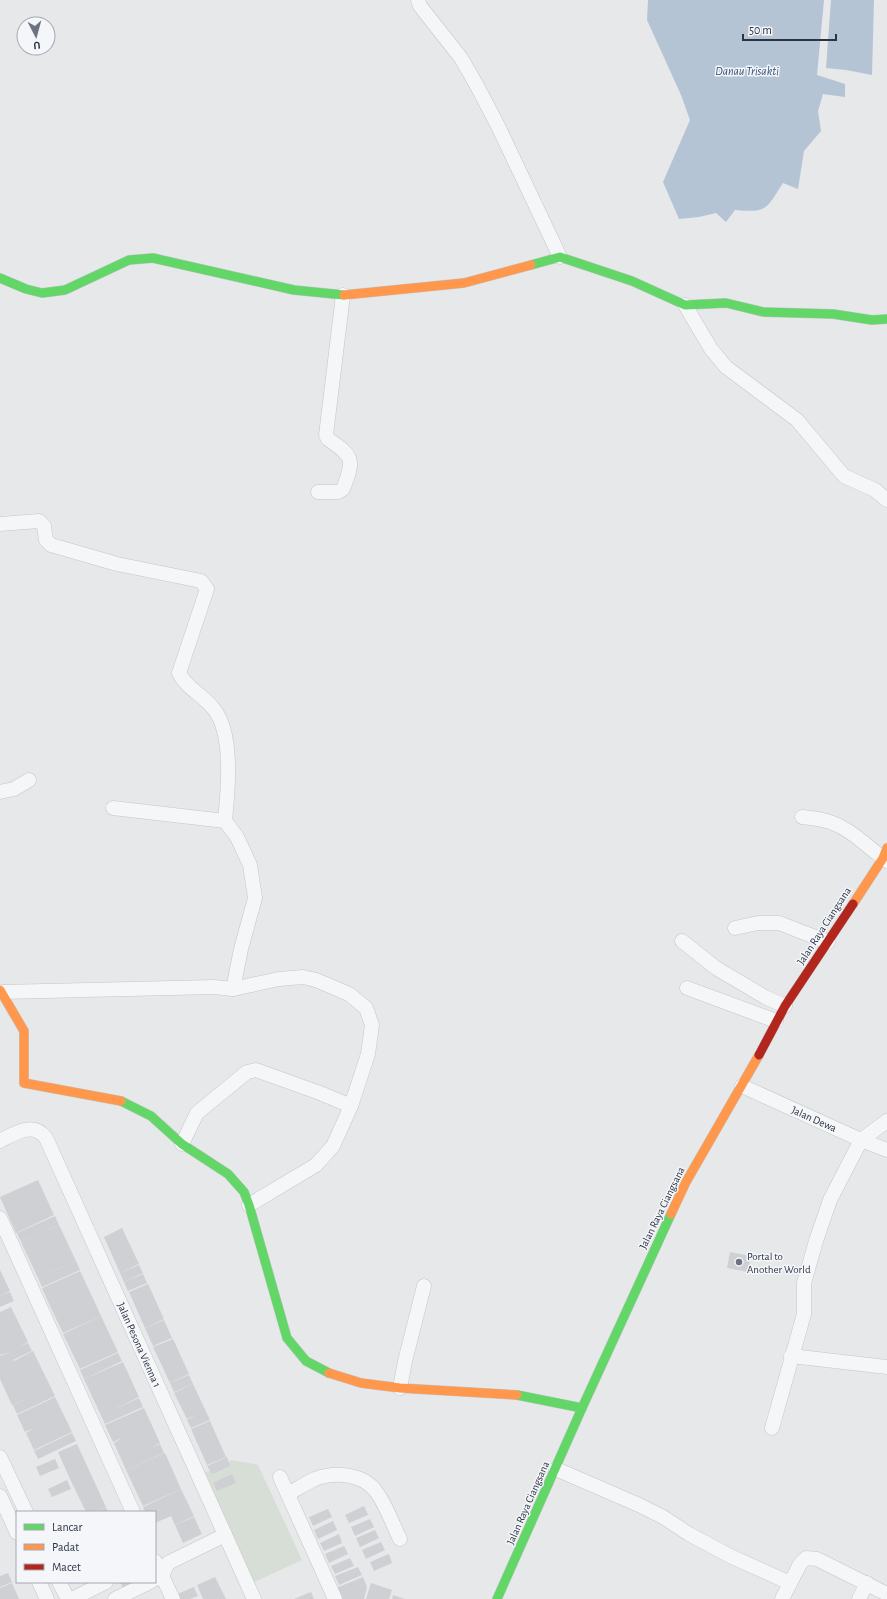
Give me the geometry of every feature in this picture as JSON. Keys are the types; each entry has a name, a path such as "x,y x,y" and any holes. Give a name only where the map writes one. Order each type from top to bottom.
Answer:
{"street":[{"path":"418,0 420,6 461,58 476,84 498,126 560,257"},
{"path":"0,278 26,289 42,293 65,290 129,260 153,258 294,290 343,295 464,283 560,257 632,281 685,305 726,303 763,312 833,314 872,320 887,320"},
{"path":"318,492 338,492 343,489 350,464 348,454 328,439 326,435 343,295"},
{"path":"685,305 711,349 726,367 797,420 844,476 875,490 887,500"},
{"path":"0,524 39,521 44,526 46,540 51,544 117,564 201,581 207,590 179,673 182,680 213,707 222,723 228,751 229,782 225,821 237,837 250,865 255,898 241,949 233,989"},
{"path":"0,792 14,789 28,780"},
{"path":"112,808 225,821"},
{"path":"802,817 829,821 842,827 886,856"},
{"name":"Jalan Raya Ciangsana","path":"497,1599 582,1408 686,1182 742,1086 785,1006 886,856"},
{"path":"735,928 758,923 779,923 828,942"},
{"path":"682,941 716,968 765,997 785,1006"},
{"path":"249,1205 316,1165 333,1146 351,1106 368,1054 372,1025 366,1008 349,994 316,980 303,977 279,979 233,989 214,986 1,991 24,1031 24,1082 124,1102 151,1116 182,1144 228,1174 244,1192 249,1205 286,1338 306,1361 329,1373 361,1383 400,1388 524,1395 582,1408"},
{"path":"687,988 776,1021"},
{"path":"182,1144 198,1113 247,1072 256,1070 351,1106"},
{"name":"Jalan Dewa","path":"742,1086 861,1140 887,1150"},
{"path":"772,1428 804,1314 804,1283 830,1200 861,1140 887,1121"},
{"name":"Jalan Pesona Vienna 1","path":"0,1141 30,1129 36,1129 46,1138 254,1599"},
{"path":"0,1218 133,1511"},
{"path":"400,1388 405,1361 424,1286"},
{"path":"791,1356 887,1367"},
{"path":"2,1465 25,1511"},
{"path":"556,1469 663,1517 689,1534 730,1556 790,1583"},
{"path":"288,1494 316,1479 338,1474 357,1478 367,1483 375,1490 383,1503 400,1539"},
{"path":"280,1477 335,1599"},
{"path":"0,1496 16,1531"},
{"path":"173,1599 158,1570 225,1535"},
{"path":"782,1599 803,1560 812,1557 887,1594"},
{"path":"39,1583 47,1599"},
{"path":"60,1583 68,1599"},
{"path":"72,1599 104,1583"},
{"path":"115,1599 139,1583"},
{"path":"859,1599 867,1583"}],"shaded area":[{"path":"232,1460 258,1465 302,1560 246,1586 196,1477"}],"water":[{"name":"Danau Trisakti","path":"648,0 824,0 817,75 845,84 845,97 823,94 818,111 821,131 804,151 798,189 783,183 773,199 765,207 754,211 735,210 726,222 716,213 699,217 679,219 663,182 690,120 681,95 647,20"},
{"path":"831,0 874,0 872,75 826,68"}],"building":[{"path":"38,1180 54,1215 16,1233 0,1197"},
{"path":"55,1216 59,1225 21,1242 17,1233"},
{"path":"59,1225 76,1261 38,1278 21,1242"},
{"path":"122,1228 139,1264 120,1273 104,1237"},
{"name":"Portal to Another World","path":"730,1252 751,1256 748,1272 727,1268"},
{"path":"76,1261 80,1270 42,1287 38,1278"},
{"path":"139,1265 143,1273 124,1282 120,1273"},
{"path":"0,1270 10,1291 0,1296"},
{"path":"80,1271 101,1316 63,1333 42,1288"},
{"path":"143,1274 147,1283 128,1291 124,1282"},
{"path":"148,1284 164,1319 145,1328 129,1292"},
{"path":"10,1292 14,1301 0,1307 0,1296"},
{"path":"11,1307 28,1342 19,1347 28,1343 32,1351 13,1360 14,1361 33,1351 55,1396 17,1414 13,1405 32,1396 12,1405 0,1379 0,1356 10,1352 0,1355 0,1312"},
{"path":"101,1316 118,1352 80,1369 63,1334"},
{"path":"164,1320 172,1338 153,1346 145,1328"},
{"path":"173,1339 189,1374 170,1383 153,1347"},
{"path":"118,1353 122,1361 84,1379 80,1370"},
{"path":"123,1362 139,1397 111,1411 139,1398 143,1407 105,1424 84,1379"},
{"path":"189,1375 193,1384 174,1392 170,1383"},
{"path":"193,1384 210,1420 191,1428 187,1420 196,1415 187,1419 174,1393"},
{"path":"55,1397 72,1432 34,1450 26,1433 34,1428 25,1432 17,1415"},
{"path":"144,1408 160,1443 151,1448 160,1444 164,1453 126,1470 114,1443 122,1438 113,1442 105,1425"},
{"path":"210,1421 226,1457 207,1465 191,1429"},
{"path":"72,1433 76,1441 38,1459 34,1451"},
{"path":"77,1444 106,1507 96,1511 86,1511 58,1452"},
{"path":"165,1453 181,1489 143,1506 126,1470"},
{"path":"227,1457 230,1466 212,1474 207,1466"},
{"path":"55,1459 59,1468 40,1476 36,1467"},
{"path":"232,1474 236,1483 217,1491 213,1483"},
{"path":"67,1480 71,1489 52,1497 48,1489"},
{"path":"181,1489 194,1516 175,1525 171,1516 156,1523 156,1512 168,1506 156,1511 145,1511 143,1507"},
{"path":"364,1506 368,1515 349,1523 345,1515"},
{"path":"106,1507 108,1511 98,1511"},
{"path":"328,1509 332,1517 313,1526 309,1517"},
{"path":"194,1517 202,1534 183,1543 175,1525"},
{"path":"370,1519 374,1527 355,1536 351,1527"},
{"path":"333,1521 337,1530 318,1539 314,1530"},
{"path":"375,1530 379,1538 360,1547 356,1538"},
{"path":"339,1534 342,1543 324,1551 320,1543"},
{"path":"381,1542 385,1550 366,1559 362,1550"},
{"path":"344,1546 348,1554 329,1563 325,1554"},
{"path":"389,1554 392,1563 374,1571 370,1562"},
{"path":"350,1558 354,1566 335,1574 331,1566"},
{"path":"358,1567 362,1575 339,1585 335,1576"},
{"path":"8,1573 12,1582 0,1587 0,1576"},
{"path":"215,1577 226,1599 203,1599 197,1585"},
{"path":"363,1577 367,1587 364,1599 341,1599 336,1588"},
{"path":"12,1583 19,1599 0,1599 0,1588"},
{"path":"120,1583 134,1583 124,1590"},
{"path":"371,1583 392,1590 389,1599 366,1599"},
{"path":"194,1587 198,1596 190,1599 176,1599 175,1595"},
{"path":"311,1592 314,1599 294,1599"},
{"path":"393,1595 405,1599 392,1599"}],"traffic: fast":[{"path":"531,265 560,257 632,281 685,305 726,303 763,312 833,314 872,320 887,319"},
{"path":"0,278 26,289 42,293 65,290 129,260 153,258 294,290 344,295"},
{"path":"121,1101 151,1116 182,1144 228,1174 244,1192 287,1338 306,1361 329,1373"},
{"path":"497,1599 582,1408 671,1214"},
{"path":"517,1395 582,1408"}],"traffic: slow":[{"path":"344,295 464,283 531,265"},
{"path":"853,904 883,858 887,848"},
{"path":"0,990 24,1031 24,1083 121,1101"},
{"path":"671,1214 686,1182 759,1055"},
{"path":"329,1373 361,1383 400,1388 517,1395"}],"traffic: jam":[{"path":"759,1055 785,1006 853,904"}],"place":[{"name":"Portal to Another World","path":"739,1262"}]}
